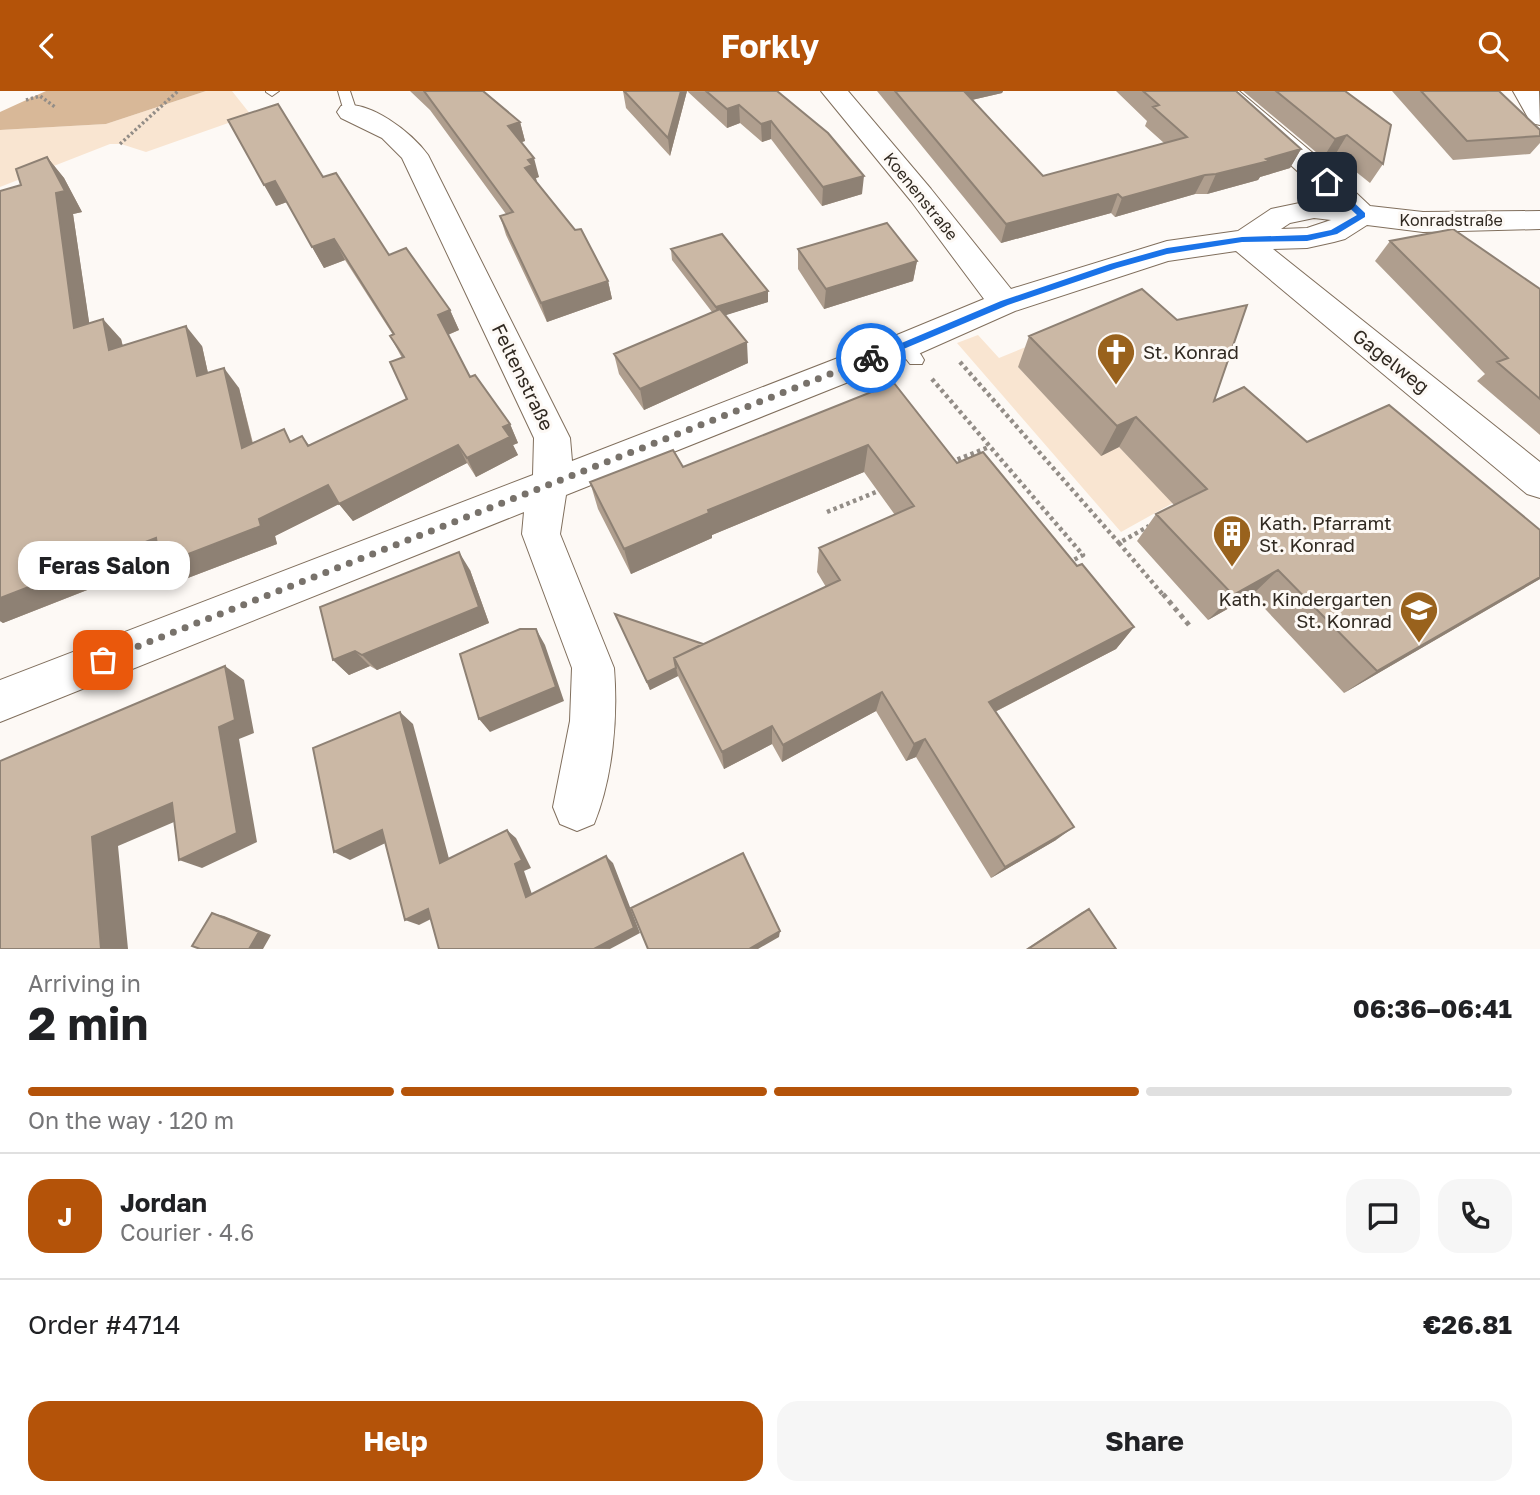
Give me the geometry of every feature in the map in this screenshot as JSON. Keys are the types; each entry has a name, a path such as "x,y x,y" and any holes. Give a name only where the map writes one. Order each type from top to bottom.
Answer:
{"street":[{"name":"Koenenstraße","path":"834,91 921,195 1004,303"},
{"path":"0,701 552,483 918,346 1004,303 1167,251 1242,240 1307,238 1334,232 1362,215 1310,165 1223,91"},
{"path":"1526,91 1540,117"},
{"name":"Feltenstraße","path":"347,101 392,132 414,155 552,438 556,460 541,522 541,534 593,668 596,692 591,739 577,807"},
{"name":"Konradstraße","path":"1362,215 1423,222 1540,221"},
{"name":"Gagelweg","path":"1242,240 1540,483"}],"path":[{"path":"120,144 178,91"},
{"path":"26,100 40,96 55,107"},
{"path":"918,346 989,447 1083,555 1061,567"},
{"path":"918,346 1119,543 1189,625"},
{"path":"939,467 989,447"},
{"path":"827,513 889,487"},
{"path":"1119,543 1153,524"}],"shaded area":[{"path":"46,91 206,91 106,124 0,130 0,112"},
{"path":"206,91 232,91 251,115 146,152 121,144 110,144 0,187 0,130 106,124"},
{"path":"1108,313 1018,367 1101,455 1119,447 1173,503 1121,532 957,343 978,335 999,358"}],"building":[{"path":"424,91 483,91 520,122 508,126 534,158 528,160 532,165 525,168 575,230 581,229 608,281 541,303 500,216 513,212"},
{"path":"624,91 681,91 668,138"},
{"path":"706,91 777,91 828,133 864,176 823,187 771,121 761,124 739,105 727,109"},
{"path":"895,91 964,91 1043,176 1187,137 1153,107 1159,105 1143,91 1236,91 1301,149 1266,159 1269,161 1122,198 1118,194 1006,224"},
{"path":"1276,91 1345,91 1391,125 1383,164 1347,135 1335,139"},
{"path":"1421,91 1499,91 1540,130 1540,136 1467,141"},
{"path":"278,104 323,177 336,173 389,255 406,248 450,310 438,315 470,377 475,375 510,424 503,427 510,437 467,458 458,445 339,504 328,485 259,519 261,526 160,565 156,538 0,598 0,191 21,185 16,169 47,157 65,191 56,193 74,328 103,319 109,350 186,326 197,376 224,368 242,448 284,429 290,442 302,436 308,446 407,399 390,362 404,357 390,336 394,334 334,239 312,247 275,181 264,185 228,120"},
{"path":"887,223 917,261 826,289 798,249"},
{"path":"1453,229 1540,289 1540,399 1497,362 1508,358 1390,241"},
{"path":"722,234 768,291 716,307 671,249"},
{"path":"1142,289 1177,320 1247,305 1214,401 1244,387 1307,442 1389,405 1540,530 1540,577 1377,671 1278,570 1233,595 1156,514 1207,489 1136,417 1117,426 1029,336"},
{"path":"720,309 747,342 640,389 614,354"},
{"path":"894,383 957,463 983,452 1077,566 1082,564 1134,627 989,702 1074,827 1005,867 925,739 914,744 882,692 783,745 772,726 722,752 674,658 840,580 819,548 914,506 868,445 708,510 709,513 624,549 590,482 673,450 683,467"},
{"path":"459,552 479,607 362,655 355,651 333,660 320,607"},
{"path":"615,614 703,644 674,658 676,668 647,682"},
{"path":"520,629 536,629 556,687 479,719 460,654"},
{"path":"225,666 235,720 219,727 237,833 179,860 172,803 92,837 101,949 0,949 0,761"},
{"path":"400,712 440,863 507,830 522,860 515,864 526,897 606,856 634,928 594,949 439,949 428,909 405,920 382,830 334,852 313,748"},
{"path":"743,853 780,931 749,949 648,949 631,908"},
{"path":"1089,909 1116,949 1028,949"},
{"path":"212,913 259,932 249,949 200,949 192,946"}],"way so far":[{"path":"103,660 871,358"}],"place":[{"name":"St. Konrad","path":"1116,386"},
{"name":"Kath. Pfarramt St. Konrad","path":"1232,568"},
{"name":"Kath. Kindergarten St. Konrad","path":"1419,644"},
{"name":"Feras Salon","path":"103,660"}],"route":[{"path":"871,358 1004,303 1167,251 1242,240 1307,238 1334,232 1362,215 1327,182"}]}
